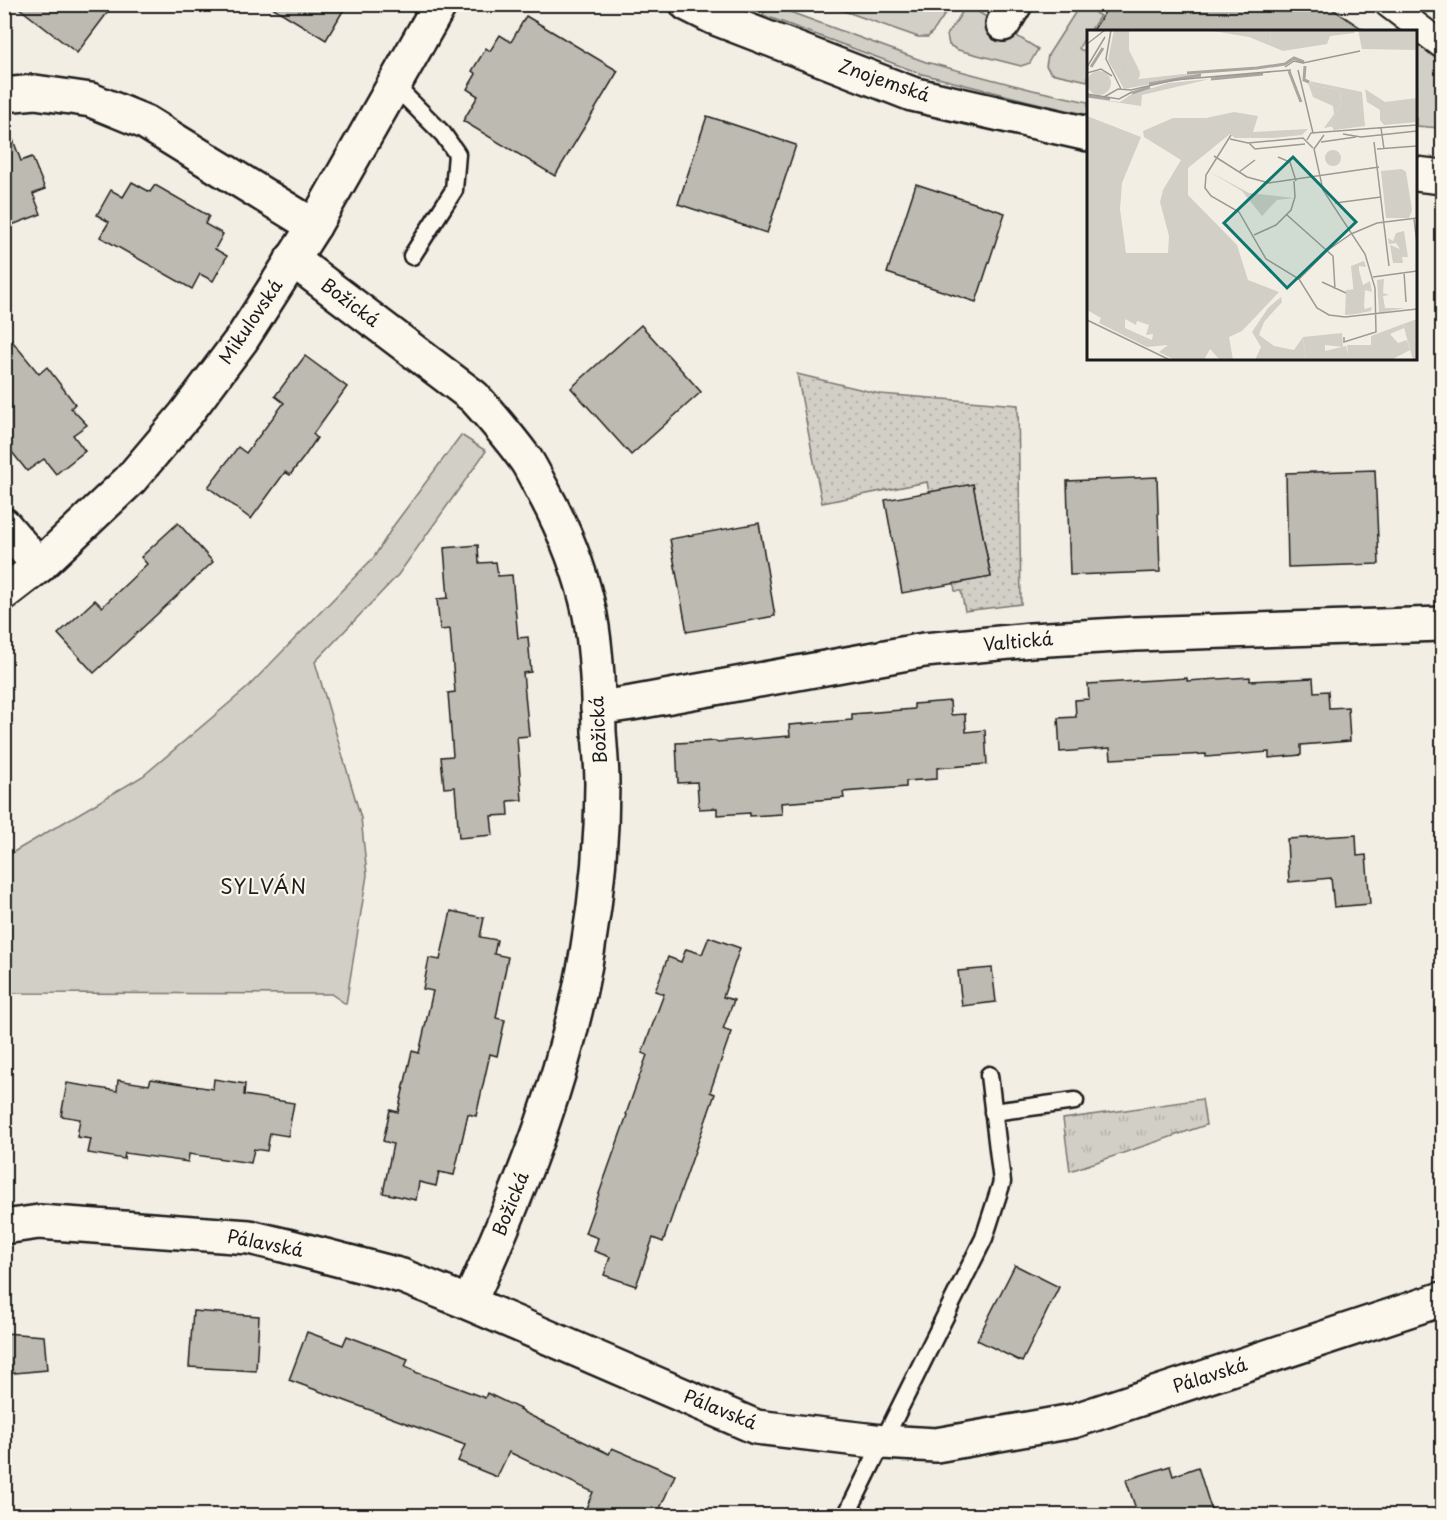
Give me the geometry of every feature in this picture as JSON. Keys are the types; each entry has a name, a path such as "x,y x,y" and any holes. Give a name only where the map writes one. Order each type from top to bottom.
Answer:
{"street":[{"name":"Mikulovská","path":"4,593 39,566 130,480 185,416 242,339 314,226 440,4"},
{"name":"Znojemská","path":"687,4 713,17 912,94 1087,134"},
{"path":"1388,4 1443,45"},
{"path":"4,95 35,92 91,100 145,122 314,226"},
{"path":"1417,174 1443,177"},
{"name":"Božická","path":"292,259 474,397 495,420 527,462 558,518 576,563 590,615 595,655 602,784 596,892 588,947 577,1007 560,1071 536,1142 489,1260 469,1303"},
{"path":"4,525 39,566"},
{"name":"Valtická","path":"598,708 924,650 1030,640 1135,634 1443,624"},
{"name":"Pálavská","path":"4,1227 39,1222 249,1237 402,1276 756,1427 883,1442 936,1445 1073,1421 1443,1299"}],"lane":[{"path":"394,85 443,134 457,154 454,190 412,256"},
{"path":"846,1515 984,1238 1002,1182 989,1075"},
{"path":"993,1112 1075,1101"}],"green space":[{"path":"767,4 926,62 1087,102 1087,115 922,74 763,15"},
{"path":"902,4 910,7 912,5 951,5 928,37 918,37 827,5"},
{"path":"967,5 1038,49 1030,63 1021,66 958,50 949,45 947,35"},
{"path":"1080,5 1100,16 1091,30 1087,30 1079,48 1087,51 1087,81 1051,73 1046,66 1048,55"},
{"path":"1417,44 1442,62 1442,124 1440,128 1417,126"},
{"path":"797,374 880,394 1018,405 1021,604 965,611 961,591 955,591 954,584 991,577 973,484 929,492 927,482 822,503"},
{"path":"461,435 486,451 398,575 315,662 361,818 367,875 346,1004 331,994 5,993 5,857 143,776 247,688 374,557 394,525"},
{"path":"1202,1099 1206,1125 1070,1171 1063,1119"}],"building":[{"path":"14,4 114,4 77,53"},
{"path":"267,4 347,4 326,40"},
{"path":"1110,4 1325,4 1364,30 1093,30"},
{"path":"526,16 618,71 555,176 463,121 478,96 467,89 476,74 472,71 486,48 490,51 500,35 511,42"},
{"path":"707,116 796,145 767,233 678,204"},
{"path":"7,124 21,161 32,157 45,189 33,194 41,214 4,228 4,125"},
{"path":"132,182 150,192 155,185 209,216 205,224 223,234 215,249 227,256 213,281 200,274 192,289 100,237 109,222 97,215 111,190 123,197"},
{"path":"916,184 1005,213 976,302 887,273"},
{"path":"641,325 701,392 631,455 571,388"},
{"path":"4,331 39,374 47,367 75,404 71,408 87,425 73,435 85,451 56,474 44,459 27,471 4,442"},
{"path":"305,356 347,387 313,434 317,438 304,457 290,475 285,472 251,519 208,487 238,447 246,453 284,403 275,396"},
{"path":"1375,470 1379,564 1288,567 1286,473"},
{"path":"1157,477 1160,572 1070,575 1067,481"},
{"path":"973,484 991,577 902,593 885,500"},
{"path":"178,523 213,562 94,673 58,634 95,600 102,607 147,564 141,557"},
{"path":"759,523 775,616 687,632 670,539"},
{"path":"478,545 479,563 496,562 498,576 512,575 518,638 528,637 531,672 523,673 529,736 517,737 522,800 508,801 509,815 491,816 493,835 459,838 455,787 444,788 441,757 453,756 448,693 455,692 450,629 440,630 437,599 448,598 444,548"},
{"path":"1250,677 1250,681 1313,678 1314,692 1328,691 1329,708 1348,707 1350,741 1301,745 1301,755 1269,758 1269,752 1206,757 1206,754 1111,759 1110,748 1060,752 1058,718 1076,717 1075,700 1089,699 1088,684"},
{"path":"950,701 951,715 965,714 966,732 985,730 987,764 937,768 937,779 906,781 906,787 843,792 844,798 781,803 782,814 750,816 750,813 717,815 717,808 699,809 697,782 678,783 676,743 790,736 789,725 852,720 852,714 914,709 914,704"},
{"path":"1356,835 1357,856 1366,855 1370,904 1334,907 1331,878 1289,882 1287,839"},
{"path":"451,911 484,918 480,937 497,940 494,954 508,957 496,1018 505,1020 497,1056 490,1054 476,1116 468,1114 454,1175 439,1172 436,1186 419,1182 416,1200 383,1193 393,1144 383,1141 390,1110 398,1112 412,1051 419,1053 433,991 423,989 429,958 440,960"},
{"path":"709,937 740,948 723,997 734,1000 723,1029 731,1032 710,1092 715,1094 663,1242 653,1238 636,1286 604,1275 610,1257 594,1251 598,1238 585,1233 647,1055 642,1053 664,994 655,991 668,957 681,962 686,949 702,954"},
{"path":"992,968 996,1002 962,1006 958,971"},
{"path":"151,1079 213,1089 214,1079 245,1084 244,1095 294,1103 288,1136 270,1133 267,1151 254,1149 251,1163 189,1154 188,1162 125,1153 124,1159 88,1153 91,1139 77,1137 80,1119 61,1116 67,1083 117,1091 118,1080 149,1085"},
{"path":"1015,1265 1059,1287 1022,1362 977,1340"},
{"path":"193,1311 259,1316 256,1371 189,1367"},
{"path":"307,1332 343,1345 347,1336 408,1359 405,1367 415,1372 485,1398 487,1393 609,1454 612,1448 675,1475 657,1515 583,1515 593,1492 509,1452 497,1477 458,1461 465,1445 289,1380"},
{"path":"4,1333 44,1336 47,1370 4,1374"},
{"path":"1170,1466 1173,1476 1198,1467 1213,1515 1138,1515 1126,1480"}],"district":[{"name":"SYLVÁN","path":"264,887"}]}
